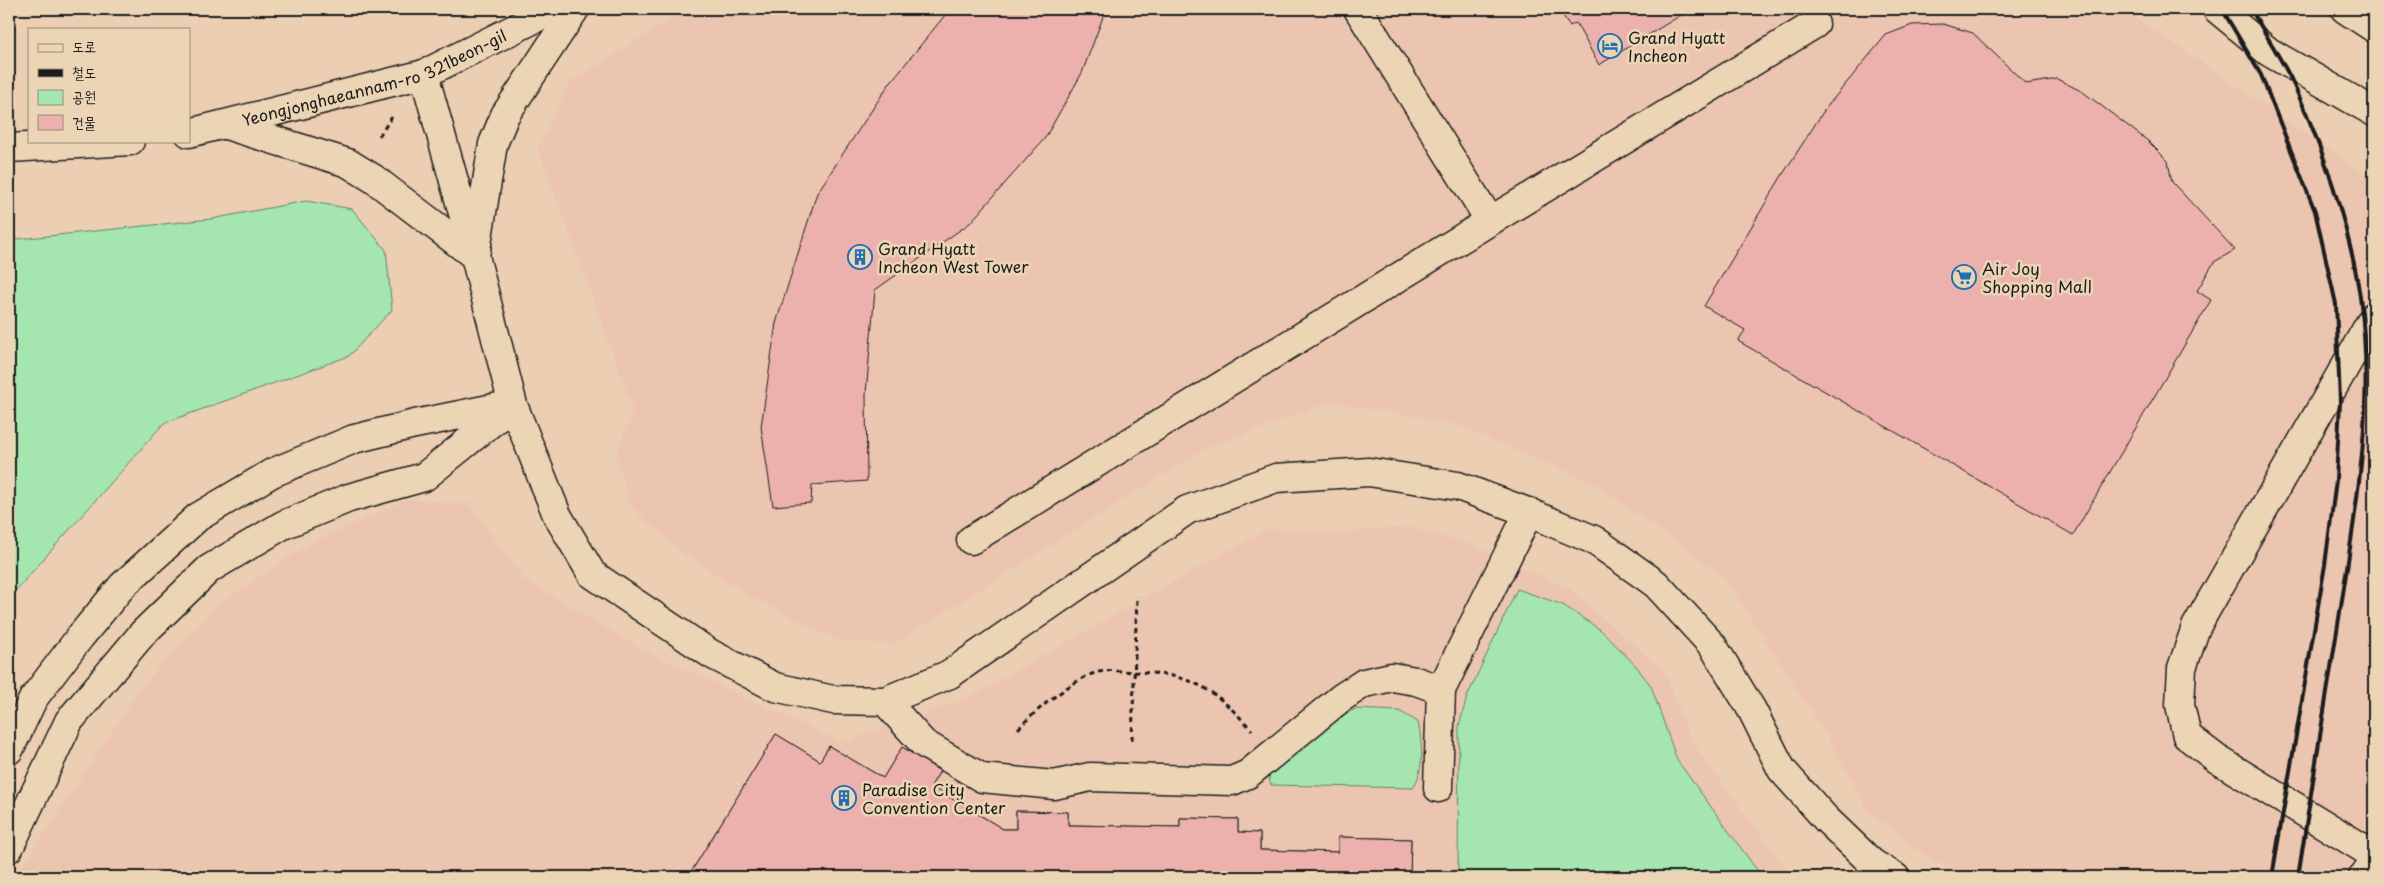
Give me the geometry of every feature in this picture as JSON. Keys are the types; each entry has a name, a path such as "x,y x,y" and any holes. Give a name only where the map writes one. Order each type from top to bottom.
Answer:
{"street":[{"name":"Yeongjonghaeannam-ro 321beon-gil","path":"190,133 424,74 554,9"},
{"path":"475,256 493,144 502,122 575,9"},
{"path":"1358,9 1490,221"},
{"path":"2217,9 2269,52 2374,112"},
{"path":"2345,9 2374,28"},
{"path":"971,540 1815,24"},
{"path":"424,74 475,256 513,404 557,515 592,574 710,654 775,687 833,700 886,702 950,674 1187,510 1276,478 1369,472 1458,486 1528,512 1594,540 1656,584 1713,646 1752,710 1782,770 1833,826 1872,863 1895,877"},
{"path":"226,125 348,163 374,179 475,256"},
{"path":"9,148 113,142"},
{"path":"2374,316 2196,627 2182,668 2180,705 2187,736 2217,759 2374,855"},
{"path":"9,750 33,699 80,637 123,585 198,517 272,473 354,440 415,424 513,404"},
{"path":"9,848 69,721 143,633 209,569 283,525 350,498 424,477 513,404"},
{"path":"1438,788 1441,690 1528,512"},
{"path":"886,702 923,743 982,778 1054,785 1090,777 1232,781 1248,774 1341,698 1364,683 1392,677 1416,681 1441,690"},
{"path":"2363,877 2374,861"}],"path":[{"path":"378,136 394,114 400,112"},
{"path":"1132,740 1138,596"},
{"path":"1018,729 1045,703 1095,673 1135,672 1169,674 1210,691 1229,706 1258,736"}],"shaded area":[{"path":"687,9 2123,9 2374,180 2374,877 1963,877 1927,857 1869,812 1824,731 1724,577 1592,482 1450,423 1330,402 1203,450 894,644 839,641 752,598 680,551 630,506 616,455 633,410 538,148 570,82"},
{"path":"407,499 468,503 524,579 642,649 843,742 970,697 1267,529 1326,533 1410,527 1470,544 1570,589 1664,671 1693,743 1792,877 15,877 141,687 217,605 307,545"}],"green space":[{"path":"306,201 352,209 386,250 392,310 349,356 164,423 9,598 9,240 211,219"},
{"path":"1517,589 1563,605 1602,631 1636,666 1651,686 1677,760 1762,877 1458,877 1459,726 1467,697"},
{"path":"1356,709 1399,711 1418,722 1422,756 1417,781 1413,788 1271,785 1269,774 1271,770 1287,753 1323,727"}],"building":[{"name":"Grand Hyatt Incheon West Tower","path":"950,9 1106,9 1082,73 1045,138 970,223 875,290 866,394 867,481 812,485 811,503 773,506 761,427 776,323 817,193 889,84"},
{"name":"Grand Hyatt Incheon","path":"1558,9 1691,9 1599,65 1576,23 1570,26"},
{"name":"Air Joy Shopping Mall","path":"1943,24 1973,33 2026,84 2057,79 2083,92 2148,141 2168,161 2172,182 2235,250 2214,262 2197,291 2211,300 2073,535 1738,341 1745,330 1704,306 1781,177 1825,109 1886,35 1912,25"},
{"name":"Paradise City Convention Center","path":"776,734 820,761 829,746 883,778 902,747 940,771 931,786 1003,829 1016,829 1016,811 1068,812 1068,825 1180,827 1180,818 1238,819 1238,832 1260,833 1260,850 1338,852 1338,837 1411,839 1410,877 688,877"},
{"name":"Paradise City Convention Center","path":"776,734 820,761 829,746 883,778 902,747 940,771 931,786 1003,829 1016,829 1016,811 1068,812 1068,825 1180,827 1180,818 1238,819 1238,832 1260,833 1260,850 1338,852 1338,837 1411,839 1410,877 688,877"}],"railway":[{"path":"2222,9 2261,75 2315,211 2336,304 2340,402 2336,480 2325,565 2272,877"},
{"path":"2251,9 2291,79 2323,157 2342,214 2349,243 2360,297 2364,336 2365,413 2358,491 2298,877"}],"place":[{"name":"Grand Hyatt Incheon","path":"1610,46"},
{"name":"Grand Hyatt Incheon West Tower","path":"860,257"},
{"name":"Air Joy Shopping Mall","path":"1964,277"},
{"name":"Paradise City Convention Center","path":"844,798"}]}
